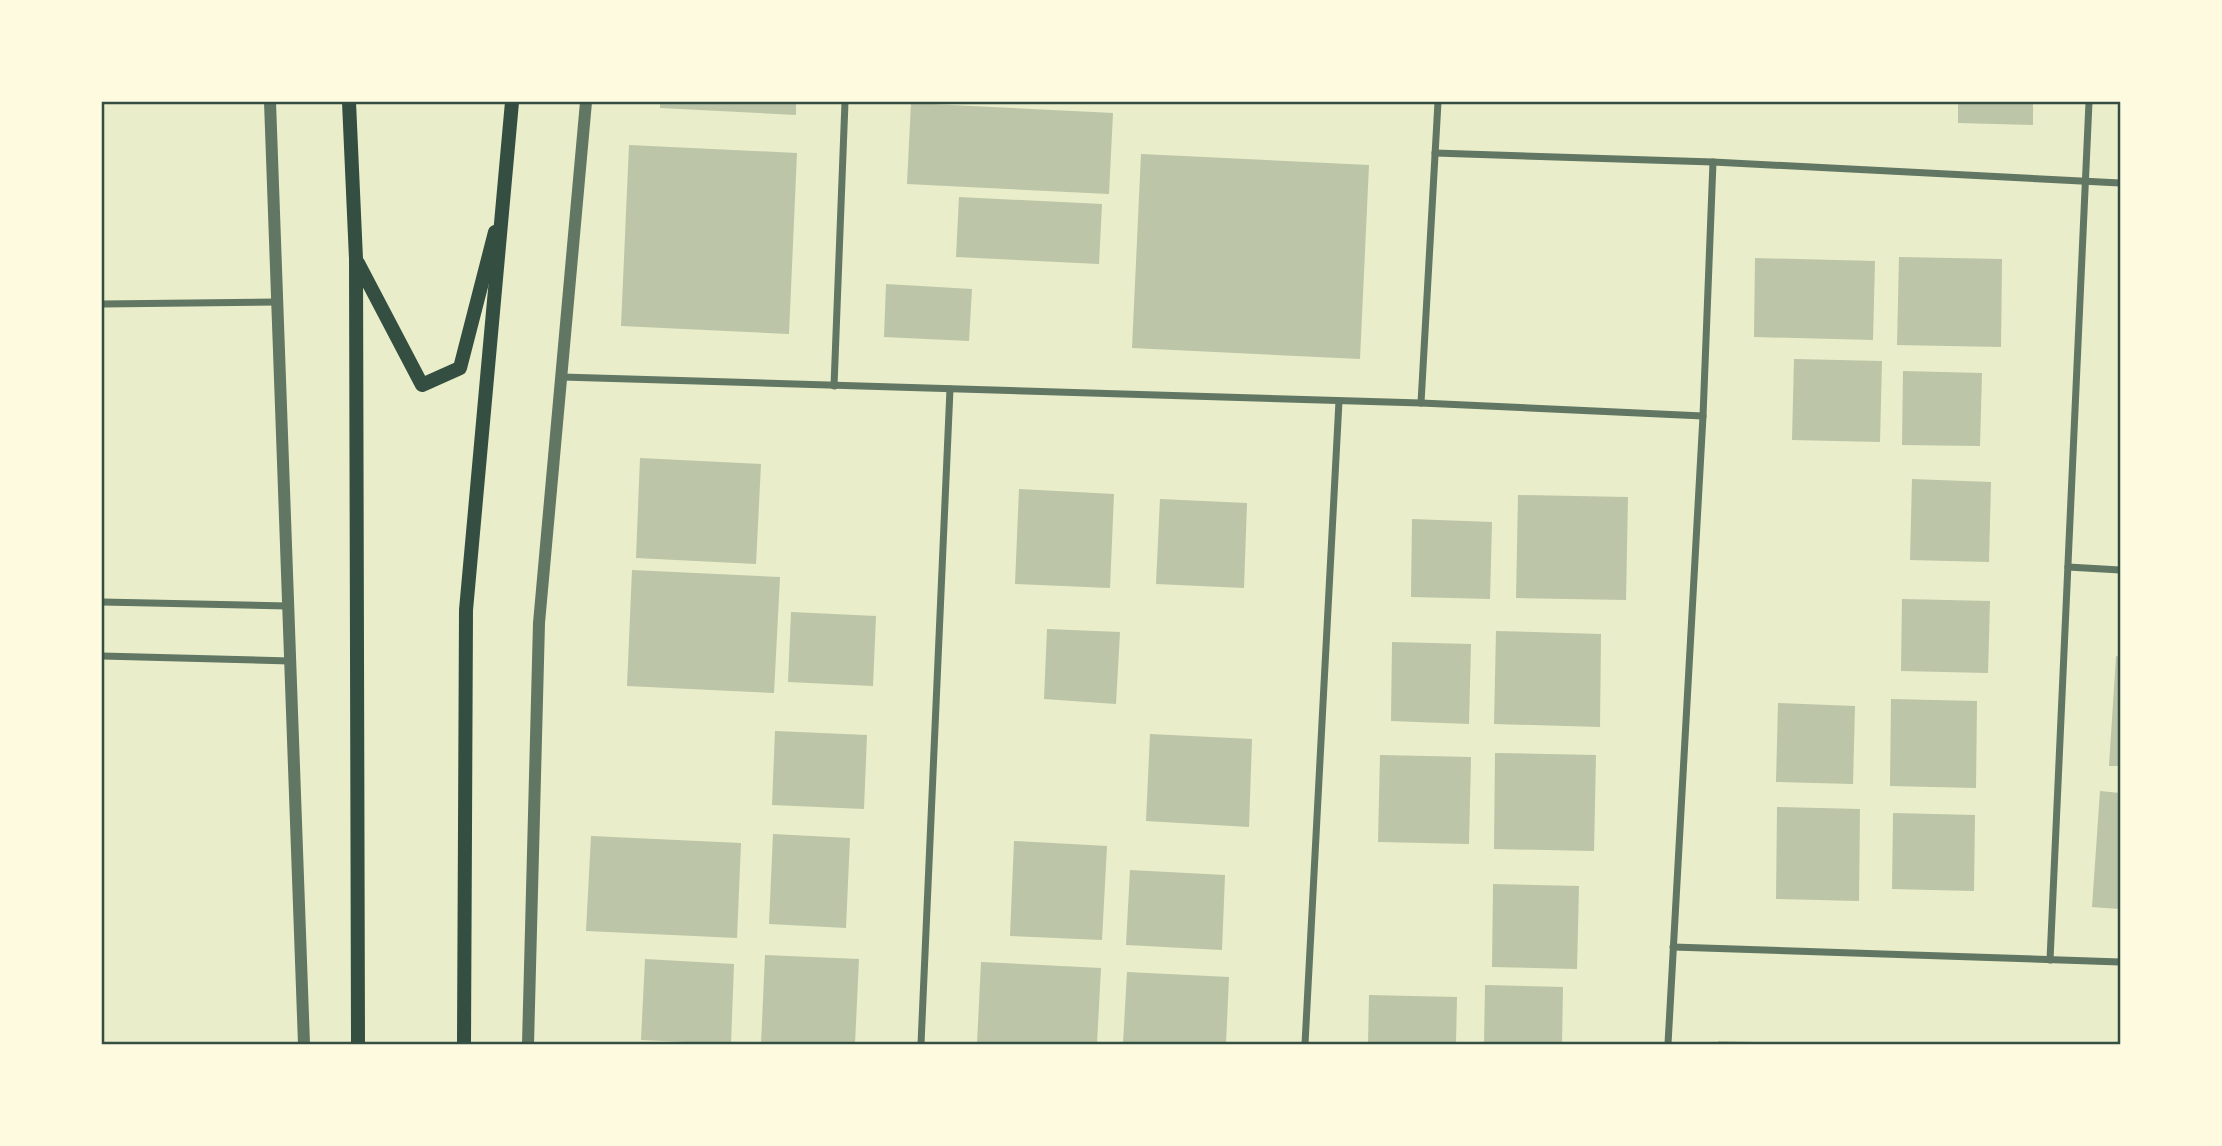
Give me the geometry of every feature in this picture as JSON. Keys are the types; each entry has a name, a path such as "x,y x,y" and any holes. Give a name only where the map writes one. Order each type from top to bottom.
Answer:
{"main road":[{"path":"349,102 356,259 358,1045"},
{"path":"464,1045 466,610 513,102"},
{"path":"356,259 422,385 460,368 506,188"}],"street":[{"path":"271,102 304,1045"},
{"path":"528,1045 539,623 586,102"},
{"path":"834,386 845,102"},
{"path":"1421,403 1438,102"},
{"path":"2050,960 2088,102"},
{"path":"1435,153 1713,162 2120,183"},
{"path":"1668,1045 1703,416 1713,162"},
{"path":"102,304 278,302"},
{"path":"562,377 1421,403 1703,416"},
{"path":"921,1045 950,389"},
{"path":"1305,1045 1339,401"},
{"path":"2068,567 2120,570"},
{"path":"102,602 288,606"},
{"path":"102,656 290,661"},
{"path":"1673,947 2120,962"}],"building":[{"path":"660,102 796,102 796,115 660,108"},
{"path":"1958,102 2033,102 2033,125 1958,123"},
{"path":"911,103 1113,113 1109,194 907,184"},
{"path":"629,145 797,153 789,334 621,326"},
{"path":"1141,154 1369,165 1360,359 1132,348"},
{"path":"959,197 1102,204 1099,264 956,257"},
{"path":"1899,257 2002,259 2001,347 1897,345"},
{"path":"1755,258 1875,261 1873,340 1754,337"},
{"path":"886,284 972,289 969,341 884,337"},
{"path":"1794,359 1882,361 1880,442 1792,440"},
{"path":"1903,371 1982,373 1980,446 1902,445"},
{"path":"640,458 761,464 756,564 636,558"},
{"path":"1912,479 1991,482 1989,562 1910,560"},
{"path":"1019,489 1114,494 1110,588 1015,584"},
{"path":"1518,495 1628,497 1626,600 1516,598"},
{"path":"1160,499 1247,503 1244,588 1156,584"},
{"path":"1412,519 1492,522 1490,599 1411,597"},
{"path":"632,570 780,577 774,693 627,686"},
{"path":"1902,599 1990,601 1988,673 1901,671"},
{"path":"791,612 876,616 873,686 788,682"},
{"path":"1047,629 1120,632 1116,704 1044,699"},
{"path":"1496,631 1601,634 1600,727 1494,724"},
{"path":"1392,642 1471,644 1469,724 1391,721"},
{"path":"2116,656 2120,657 2120,766 2109,766"},
{"path":"1891,699 1977,701 1976,788 1890,786"},
{"path":"1778,703 1855,706 1853,784 1776,782"},
{"path":"775,731 867,735 864,809 772,805"},
{"path":"1150,734 1252,739 1249,827 1146,821"},
{"path":"1495,753 1596,755 1594,851 1494,849"},
{"path":"1380,755 1471,757 1469,844 1378,842"},
{"path":"2100,791 2120,793 2120,909 2092,907"},
{"path":"1777,807 1860,809 1859,901 1776,899"},
{"path":"1893,813 1975,815 1974,891 1892,889"},
{"path":"773,834 850,838 846,928 769,924"},
{"path":"591,836 741,843 737,938 586,931"},
{"path":"1014,841 1107,846 1102,940 1010,936"},
{"path":"1130,870 1225,875 1222,950 1126,945"},
{"path":"1493,884 1579,886 1577,969 1492,967"},
{"path":"765,955 859,959 855,1044 761,1044"},
{"path":"645,959 734,964 731,1044 641,1040"},
{"path":"981,962 1101,968 1097,1044 977,1044"},
{"path":"1127,972 1229,977 1226,1044 1123,1044"},
{"path":"1485,985 1563,987 1562,1044 1484,1044"},
{"path":"1369,995 1457,997 1456,1044 1368,1044"},
{"path":"1718,1041 1755,1042 1755,1044 1718,1044"}]}
